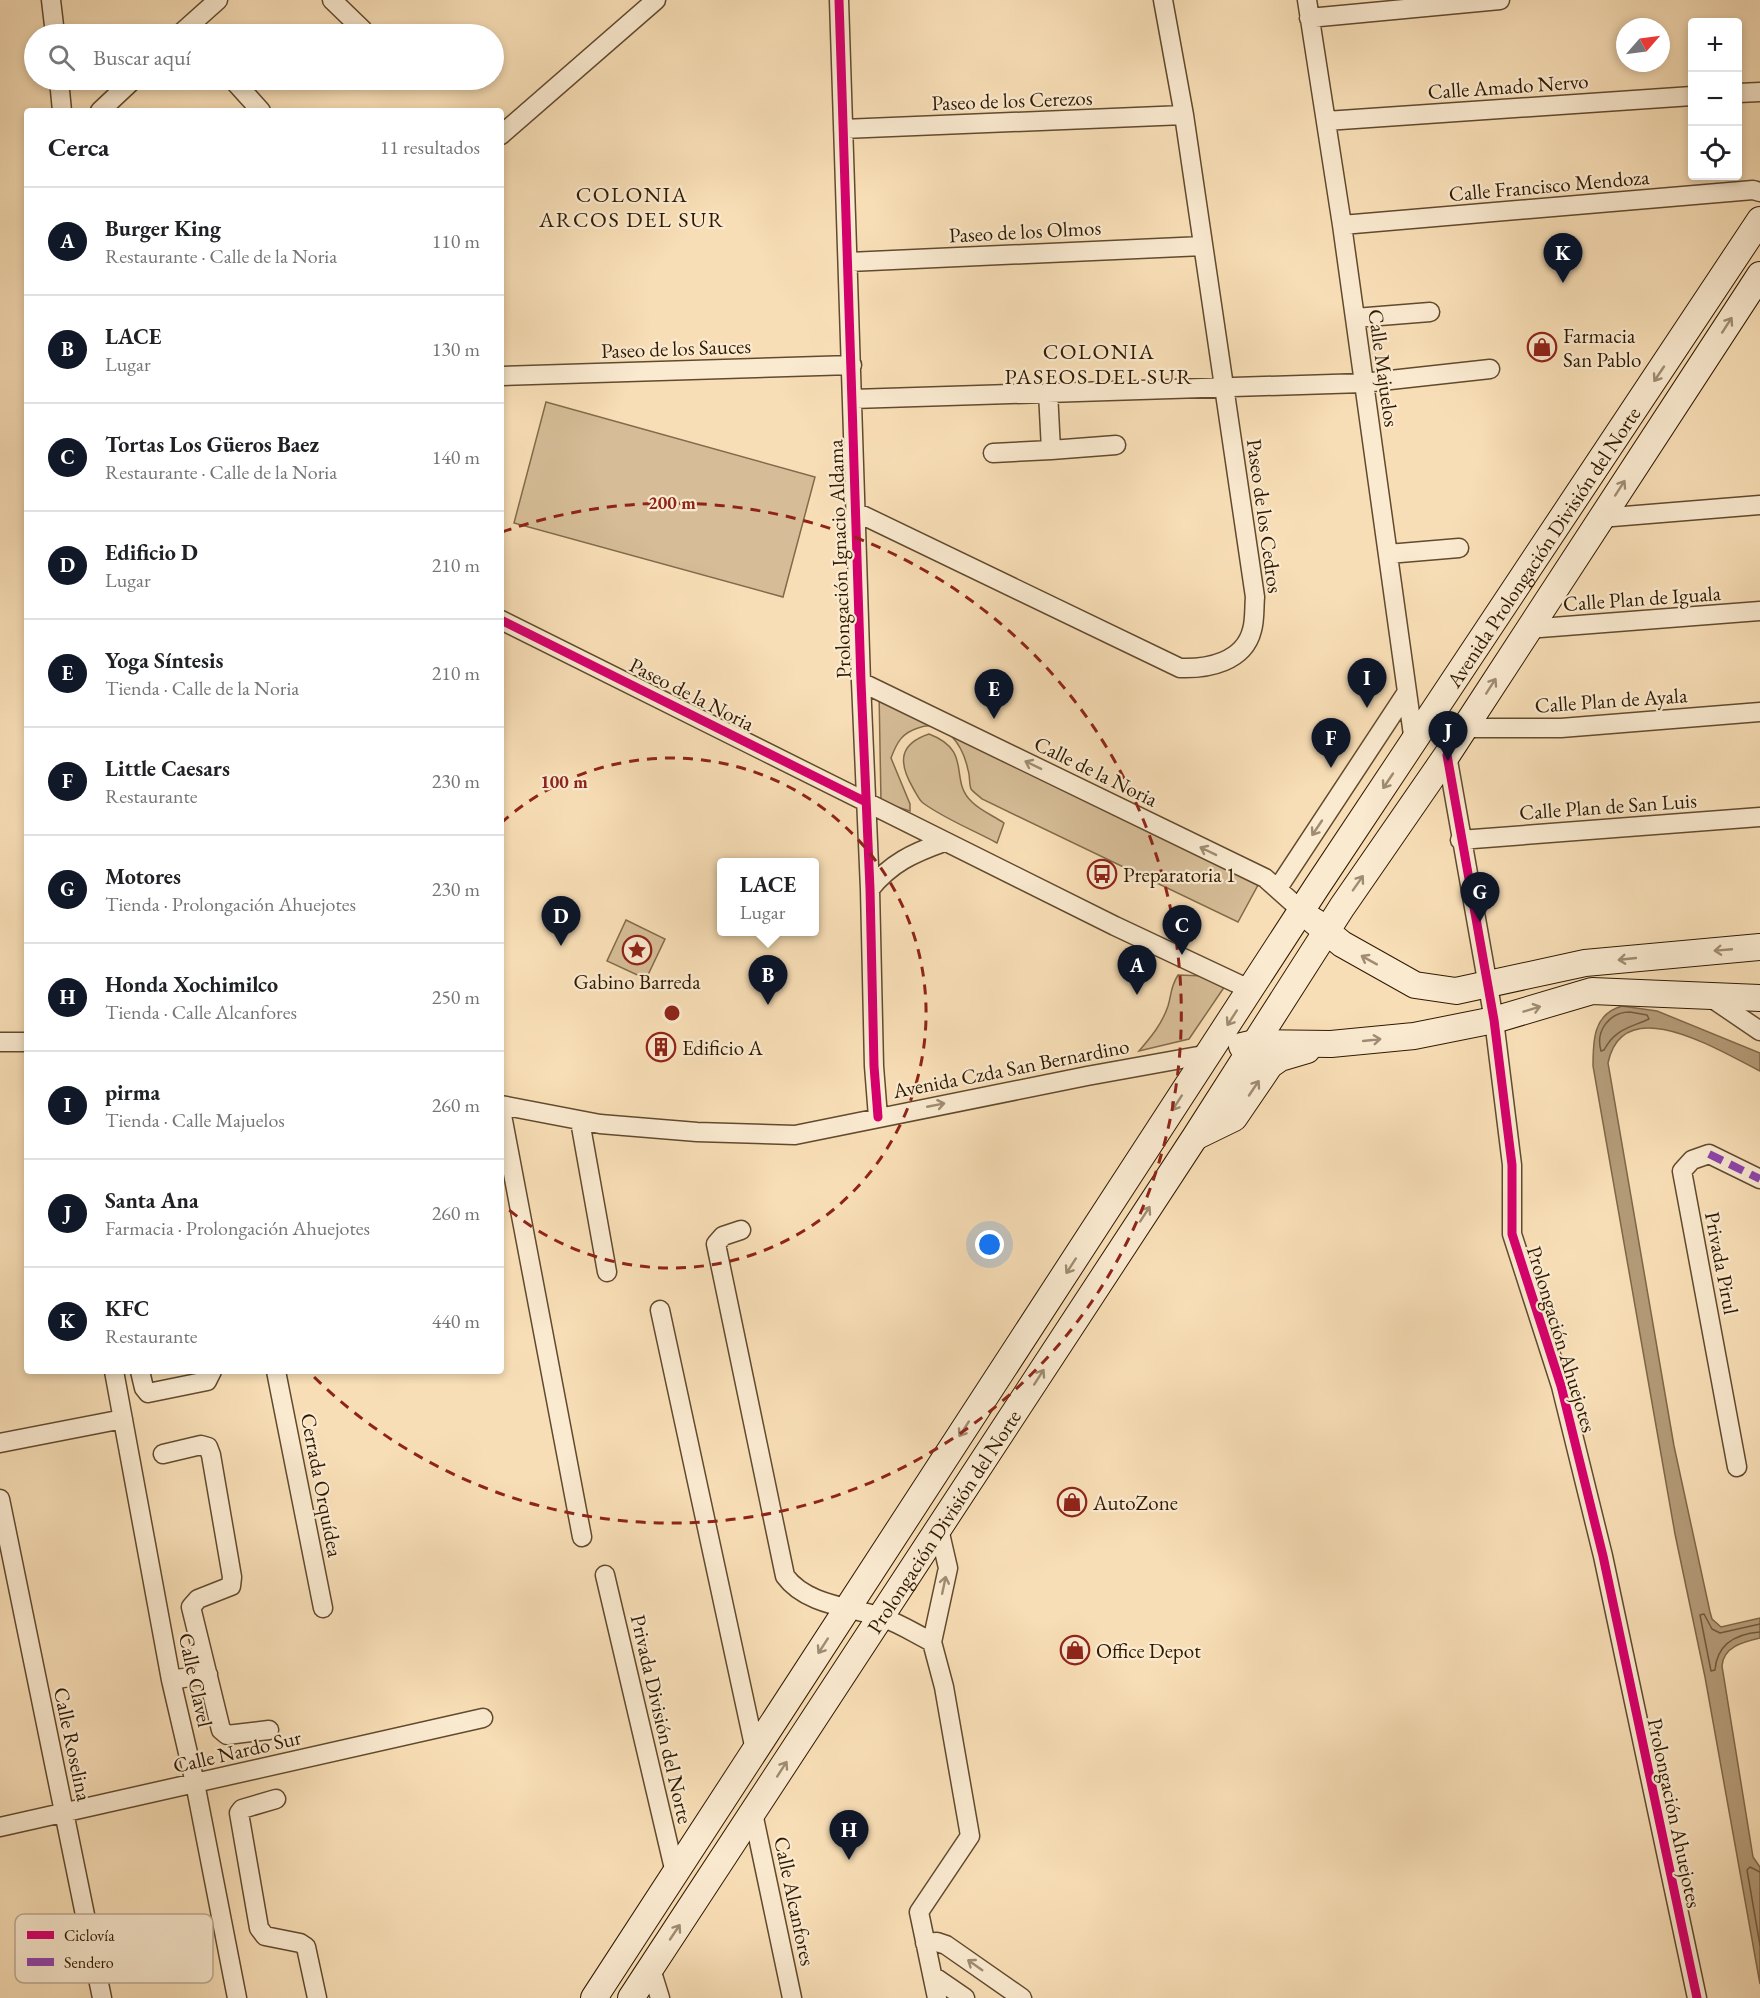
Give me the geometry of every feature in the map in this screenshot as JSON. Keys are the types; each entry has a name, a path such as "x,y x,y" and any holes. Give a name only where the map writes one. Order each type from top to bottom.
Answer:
{"main road":[{"name":"Avenida Prolongación División del Norte","path":"1209,1054 1760,220"},
{"name":"Avenida Prolongación División del Norte","path":"1255,1043 1326,931 1447,755 1527,629 1760,275"},
{"path":"1302,911 1342,944 1415,985 1456,991 1585,963 1760,947"},
{"path":"1209,1054 1255,1043 1331,1044 1414,1036 1494,1020 1592,991 1760,998"},
{"name":"Prolongación División del Norte","path":"631,1998 1255,1043"},
{"path":"1195,1137 1234,1118 1270,1065 1280,1058 1331,1044"},
{"name":"Prolongación División del Norte","path":"594,1998 1209,1054"},
{"path":"1046,1304 1071,1327"}],"street":[{"path":"51,0 53,24"},
{"path":"195,24 218,0"},
{"path":"332,0 357,24"},
{"path":"504,132 656,0"},
{"name":"Prolongación Ignacio Aldama","path":"839,0 870,889 874,1066 878,1117"},
{"name":"Paseo de los Cedros","path":"856,512 1154,658 1180,668 1216,666 1243,646 1252,632 1255,597 1184,115 1162,0"},
{"path":"1308,9 1500,0"},
{"name":"Calle Majuelos","path":"1308,9 1342,225 1414,742"},
{"path":"60,90 62,108"},
{"path":"103,108 122,90"},
{"path":"242,90 258,108"},
{"path":"1742,93 1760,92"},
{"name":"Calle Amado Nervo","path":"1326,121 1688,96"},
{"name":"Paseo de los Cerezos","path":"843,129 1184,115"},
{"name":"Calle Francisco Mendoza","path":"1342,225 1760,192"},
{"name":"Paseo de los Olmos","path":"849,262 1203,246"},
{"path":"1355,318 1430,312"},
{"name":"Paseo de los Sauces","path":"504,376 852,365"},
{"path":"853,399 1363,383 1490,369"},
{"path":"1048,392 1051,450"},
{"path":"993,453 1116,445"},
{"path":"1600,518 1760,505"},
{"path":"1388,554 1459,548"},
{"name":"Calle Plan de Iguala","path":"1527,629 1760,611"},
{"name":"Paseo de la Noria","path":"504,621 866,802"},
{"name":"Calle de la Noria","path":"861,682 1264,878 1302,911"},
{"path":"1278,888 1407,692"},
{"name":"Calle Plan de Ayala","path":"1464,728 1561,728 1760,712"},
{"name":"Prolongación Ahuejotes","path":"1447,755 1460,840 1494,1020 1512,1165 1512,1234 1562,1386 1603,1556 1697,1998"},
{"path":"866,802 1115,926 1251,990"},
{"name":"Calle Plan de San Luis","path":"1460,840 1760,817"},
{"path":"870,889 898,861 944,842"},
{"path":"1705,994 1760,1031"},
{"path":"0,1042 24,1042"},
{"name":"Avenida Czda San Bernardino","path":"504,1106 580,1121 697,1132 795,1135 1209,1054"},
{"path":"580,1121 607,1272"},
{"path":"504,1126 582,1537"},
{"name":"Privada Pirul","path":"1737,1467 1682,1171 1692,1160 1709,1154 1760,1179"},
{"path":"741,1230 723,1236 716,1244 785,1576 794,1589 847,1610 882,1617 932,1642"},
{"path":"660,1310 755,1750"},
{"name":"Calle Clavel","path":"115,1374 171,1680 195,1783 237,1998"},
{"path":"141,1374 144,1388 148,1393 207,1381 210,1374"},
{"name":"Cerrada Orquídea","path":"277,1374 323,1608"},
{"path":"0,1443 123,1419"},
{"path":"163,1454 201,1445 207,1447 211,1455 232,1577 231,1586 198,1599 190,1607 223,1733 269,1730"},
{"name":"Calle Roselina","path":"0,1499 85,1914"},
{"path":"937,1998 919,1912 970,1836 944,1688 932,1642 948,1568 939,1529"},
{"name":"Privada División del Norte","path":"605,1575 675,1873"},
{"path":"171,1680 208,1674"},
{"name":"Calle Nardo Sur","path":"0,1827 483,1718"},
{"path":"276,1800 242,1809 238,1813 259,1928 265,1936 300,1943 306,1947 317,1998"},
{"name":"Calle Alcanfores","path":"753,1813 792,1998"},
{"path":"925,1943 946,1945 1022,1998"},
{"path":"651,1969 660,1998"},
{"path":"933,1976 965,1998"},
{"name":"Calle Roselina","path":"99,1983 102,1998"}],"shaded area":[{"path":"546,402 815,477 783,597 514,523"},
{"path":"879,691 1258,885 1238,922 982,799 971,789 966,761 952,736 937,727 918,728 904,735 891,758 910,804 910,811 881,802"},
{"path":"929,734 943,741 951,749 956,757 961,784 972,802 1004,823 997,843 940,814 919,798 908,779 904,755 912,743"},
{"path":"626,920 665,939 646,979 607,961"},
{"path":"1178,975 1205,976 1225,986 1189,1039 1139,1051 1163,1019"}],"water":[{"path":"1622,1006 1657,1011 1760,1053 1760,1071 1699,1041 1675,1032 1652,1028 1633,1030 1617,1041 1608,1063 1674,1446 1710,1612 1712,1619 1721,1627 1760,1618 1760,1638 1735,1646 1726,1654 1722,1666 1753,1857 1760,1867 1760,1984 1705,1677 1675,1534 1593,1066 1593,1047 1600,1022 1605,1015"}],"marked path":[{"path":"1709,1154 1760,1179"}],"cycle path":[{"path":"839,0 870,889 874,1066 878,1117"},
{"path":"504,621 866,802"},
{"path":"1447,755 1494,1020 1512,1165 1512,1234 1561,1386 1603,1556 1697,1998"}],"place":[{"name":"KFC","path":"1563,283"},
{"name":"Farmacia San Pablo","path":"1542,347"},
{"name":"pirma","path":"1367,708"},
{"name":"Yoga Síntesis","path":"994,719"},
{"name":"Santa Ana","path":"1448,761"},
{"name":"Little Caesars","path":"1331,768"},
{"name":"Preparatoria 1","path":"1102,874"},
{"name":"Motores","path":"1480,922"},
{"name":"Edificio D","path":"561,946"},
{"name":"Gabino Barreda","path":"637,950"},
{"name":"Tortas Los Güeros Baez","path":"1182,955"},
{"name":"Burger King","path":"1137,995"},
{"name":"LACE","path":"768,1005"},
{"name":"Edificio A","path":"661,1047"},
{"name":"AutoZone","path":"1072,1502"},
{"name":"Office Depot","path":"1075,1650"},
{"name":"Honda Xochimilco","path":"849,1860"}],"district":[{"name":"COLONIA ARCOS DEL SUR","path":"632,206"},
{"name":"COLONIA PASEOS DEL SUR","path":"1099,364"}]}
